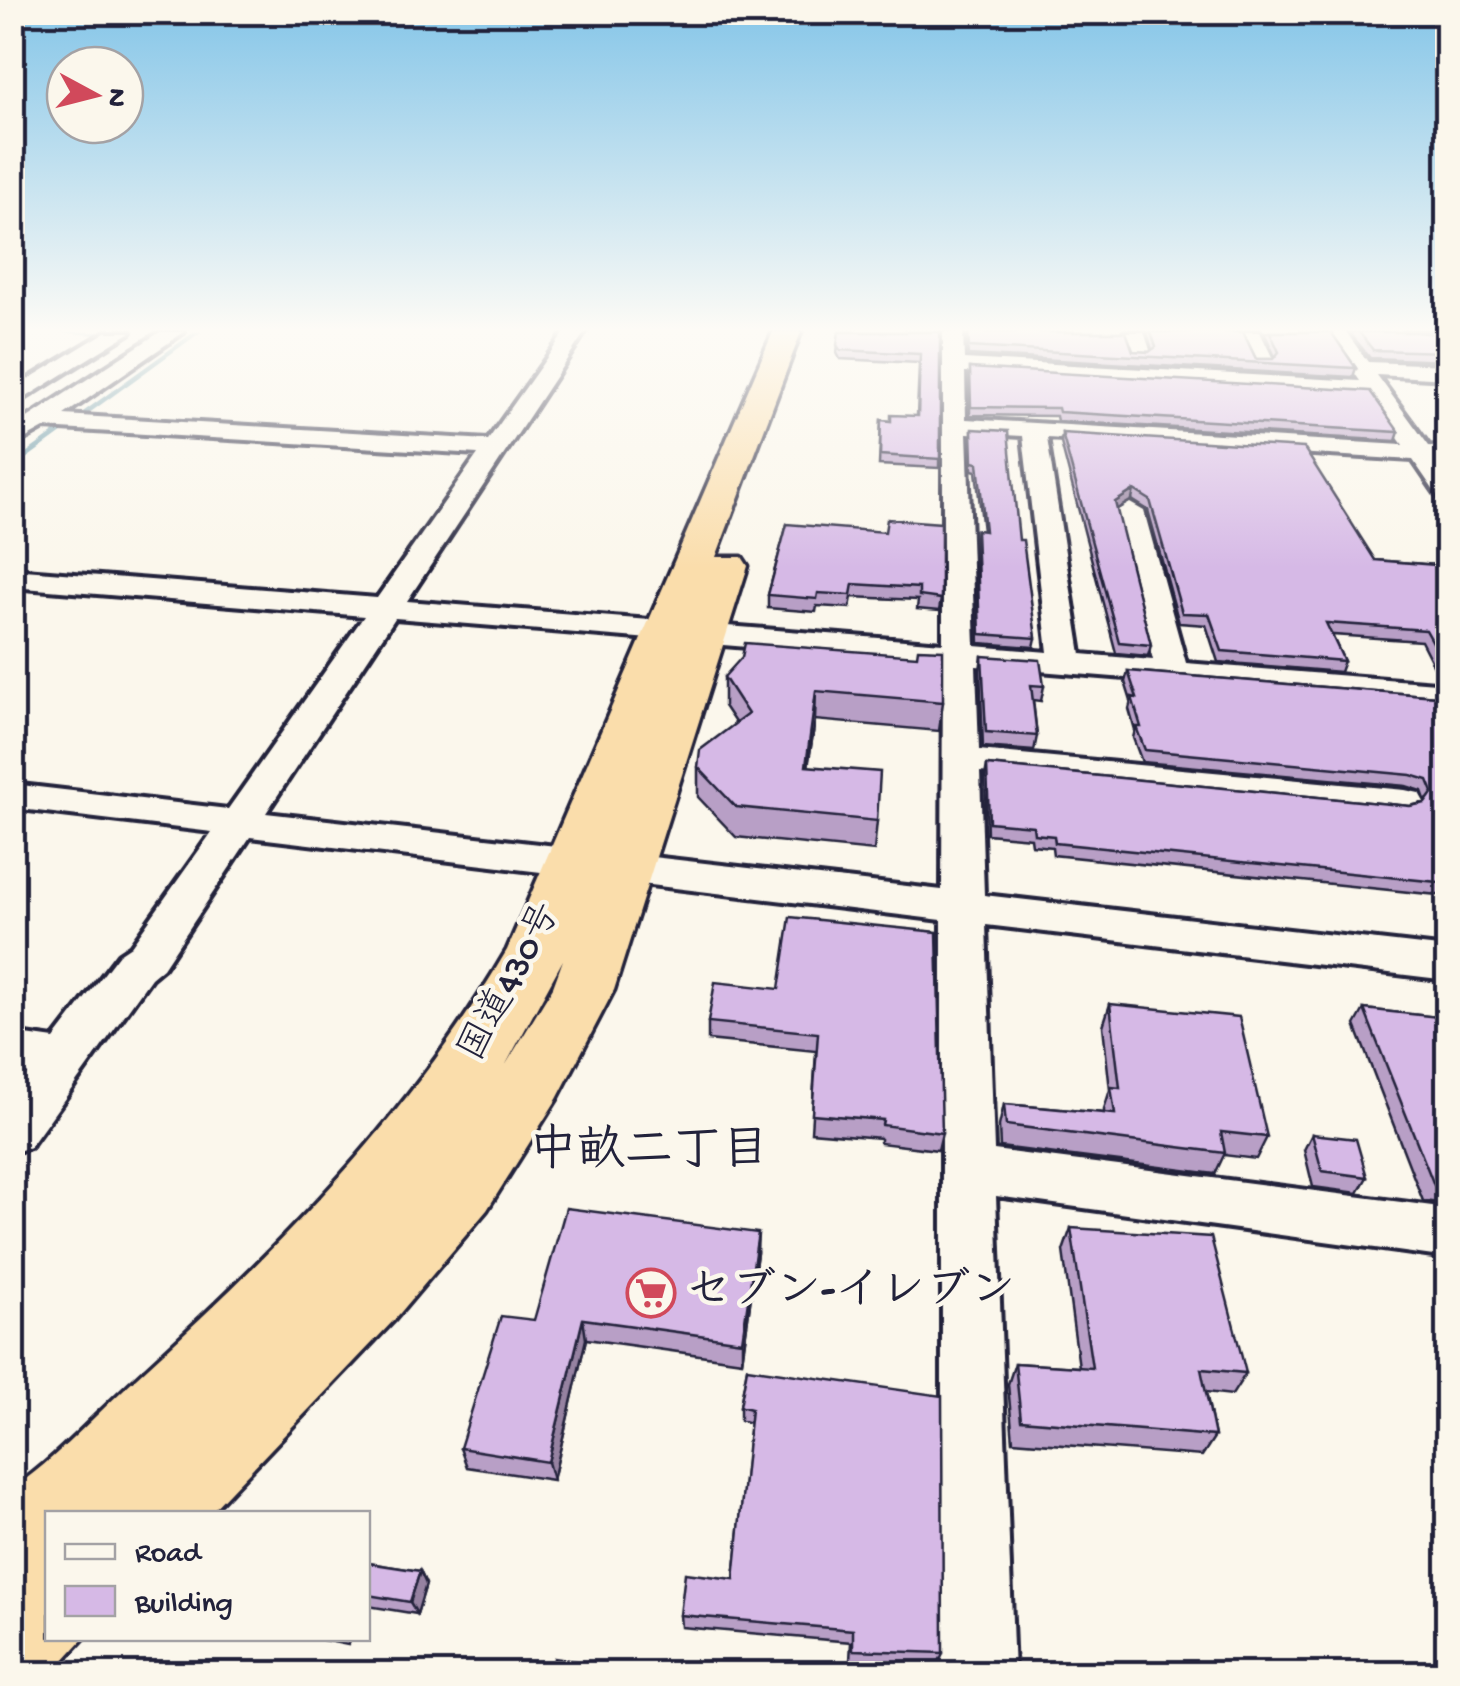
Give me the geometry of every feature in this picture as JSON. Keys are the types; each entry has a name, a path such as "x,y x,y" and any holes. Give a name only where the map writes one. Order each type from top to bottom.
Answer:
{"highway":[{"name":"国道430号","path":"685,631 757,411"},
{"name":"国道430号","path":"149,1511 367,1293 460,1188 533,1080 583,990 599,864 685,631 778,411"},
{"name":"国道430号","path":"55,1511 152,1421 328,1244 430,1126 497,1024 538,951 599,864"},
{"name":"国道430号","path":"12,1550 45,1520"},
{"path":"12,1644 45,1613"}],"street":[{"path":"12,439 56,411"},
{"path":"12,1132 64,1060 82,1043 135,966 147,956 521,411"},
{"path":"955,411 960,906 978,1674"},
{"path":"1269,411 1287,445"},
{"path":"1390,411 1448,492"},
{"path":"40,421 495,448"},
{"path":"955,425 1448,455"},
{"path":"1034,430 1066,662"},
{"path":"1130,511 1172,671"},
{"path":"12,578 382,613 685,631 1448,694"},
{"path":"959,759 1405,802"},
{"path":"12,796 1448,964"},
{"path":"12,1052 64,1060"},
{"path":"966,1169 1448,1234"}],"building":[{"path":"918,411 940,411 940,459 880,455 881,420 891,421 891,415 918,416"},
{"path":"1384,411 1399,432 1059,412"},
{"path":"972,429 1008,431 1019,540 1023,540 1036,638 980,634 976,530 985,531 978,463 973,462"},
{"path":"1062,433 1304,448 1375,560 1448,566 1448,669 1426,630 1326,623 1344,661 1222,651 1209,614 1182,613 1150,500 1134,490 1115,502 1151,645 1119,642"},
{"path":"887,519 941,523 941,599 919,596 919,588 853,584 851,595 818,593 817,599 768,595 787,524 885,532"},
{"path":"745,643 917,656 918,649 943,650 943,702 816,691 806,766 880,772 877,821 736,807 698,767 700,750 748,714 724,677 742,657"},
{"path":"982,656 1040,660 1044,686 1031,685 1037,736 986,732"},
{"path":"1128,671 1448,697 1448,883 1055,843 1054,836 1034,834 1033,826 989,822 987,765 1410,806 1425,803 1433,792 1428,780 1411,775 1145,750 1136,727 1141,727 1132,697 1137,698"},
{"path":"790,917 937,932 942,1133 882,1125 883,1120 812,1114 818,1033 708,1022 715,982 779,989"},
{"path":"1110,1004 1239,1017 1267,1137 1221,1132 1225,1153 1006,1125 1004,1104 1115,1114 1111,1087 1120,1088"},
{"path":"1364,1009 1448,1018 1448,1187 1434,1185"},
{"path":"1312,1134 1356,1139 1367,1177 1322,1171"},
{"path":"566,1208 758,1233 742,1341 583,1319 548,1462 460,1448 501,1316 534,1320"},
{"path":"1071,1228 1211,1237 1246,1373 1201,1369 1215,1436 1021,1420 1015,1363 1092,1368"},
{"path":"747,1368 942,1396 943,1653 853,1650 853,1630 680,1615 685,1573 734,1579 751,1409 740,1406"},
{"path":"370,1563 420,1571 410,1602 370,1595"},
{"path":"554,1658 642,1670 642,1674 552,1674"}],"waterway":[{"path":"12,467 90,411"}],"place":[{"name":"セブン-イレブン","path":"651,1293"}],"district":[{"name":"中畝二丁目","path":"649,1154"}]}
